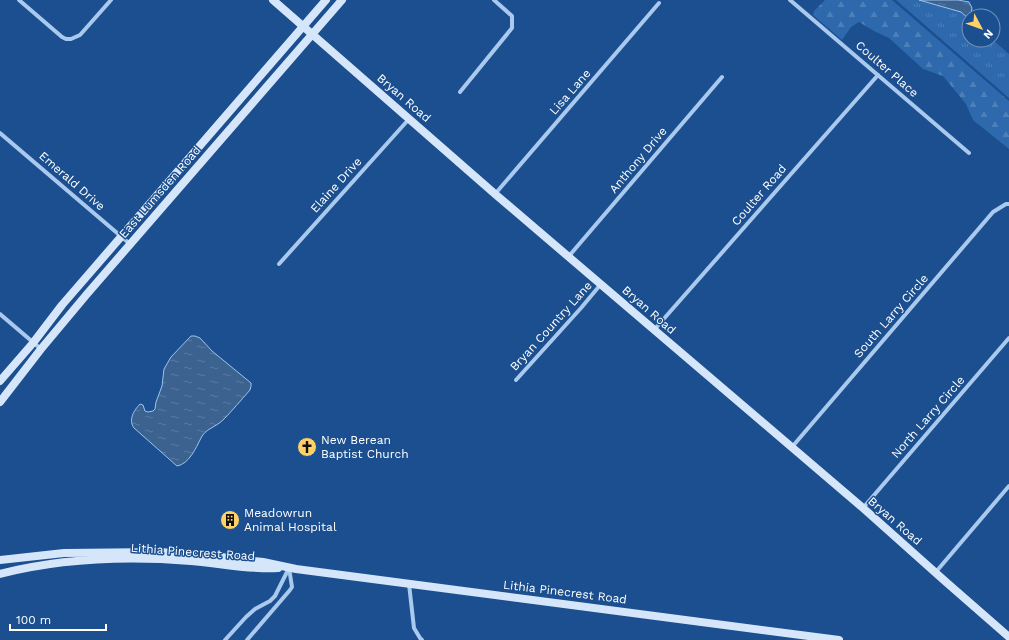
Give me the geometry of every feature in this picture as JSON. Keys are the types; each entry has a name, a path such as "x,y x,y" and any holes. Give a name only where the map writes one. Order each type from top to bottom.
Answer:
{"main road":[{"name":"Bryan Road","path":"273,0 496,194 863,508 1007,636"},
{"name":"East Lumsden Road","path":"0,381 33,343 62,305 326,0"},
{"name":"East Lumsden Road","path":"0,402 41,349 342,0"},
{"name":"Lithia Pinecrest Road","path":"0,560 52,554 78,553 160,552 205,555 263,562 289,568 812,638 839,640"},
{"path":"191,561 203,559 205,555"},
{"name":"Lithia Pinecrest Road","path":"0,574 22,568 49,564 102,559 133,558 191,561 262,569 289,568"}],"street":[{"path":"19,0 66,39 71,39 80,35 111,0"},
{"path":"460,92 512,28 512,16 494,0"},
{"name":"Coulter Place","path":"790,0 969,153"},
{"name":"Lisa Lane","path":"496,194 659,3"},
{"name":"Coulter Road","path":"654,330 878,75"},
{"name":"Anthony Drive","path":"569,256 722,77"},
{"name":"Elaine Drive","path":"279,264 409,118"},
{"name":"Emerald Drive","path":"0,133 130,245"},
{"name":"South Larry Circle","path":"791,447 993,212 1006,204 1009,204"},
{"name":"Bryan Country Lane","path":"516,380 601,284"},
{"path":"0,314 41,349"},
{"name":"North Larry Circle","path":"863,508 1009,338"},
{"path":"935,573 1009,486"},
{"path":"225,640 246,616 270,601 275,596 289,568"},
{"path":"247,640 292,587 289,568"},
{"path":"409,584 414,628 422,640"}],"green space":[{"path":"825,0 892,0 1009,101 1009,149 973,120 966,104 943,76 923,69 889,38 859,22 851,27 842,40 813,15 814,11"},
{"path":"896,0 921,0 961,12 961,48 1001,47 1009,54 1009,98"}],"water":[{"path":"919,0 958,0 969,2 972,8 961,8 961,12"},
{"path":"191,336 200,338 212,351 251,383 251,386 250,390 223,420 203,435 189,459 177,466 134,428 132,425 132,418 134,412 140,404 143,405 145,411 148,412 155,409 162,386 164,369 171,357"}],"place":[{"name":"New Berean Baptist Church","path":"307,447"},
{"name":"Meadowrun Animal Hospital","path":"230,520"}]}
